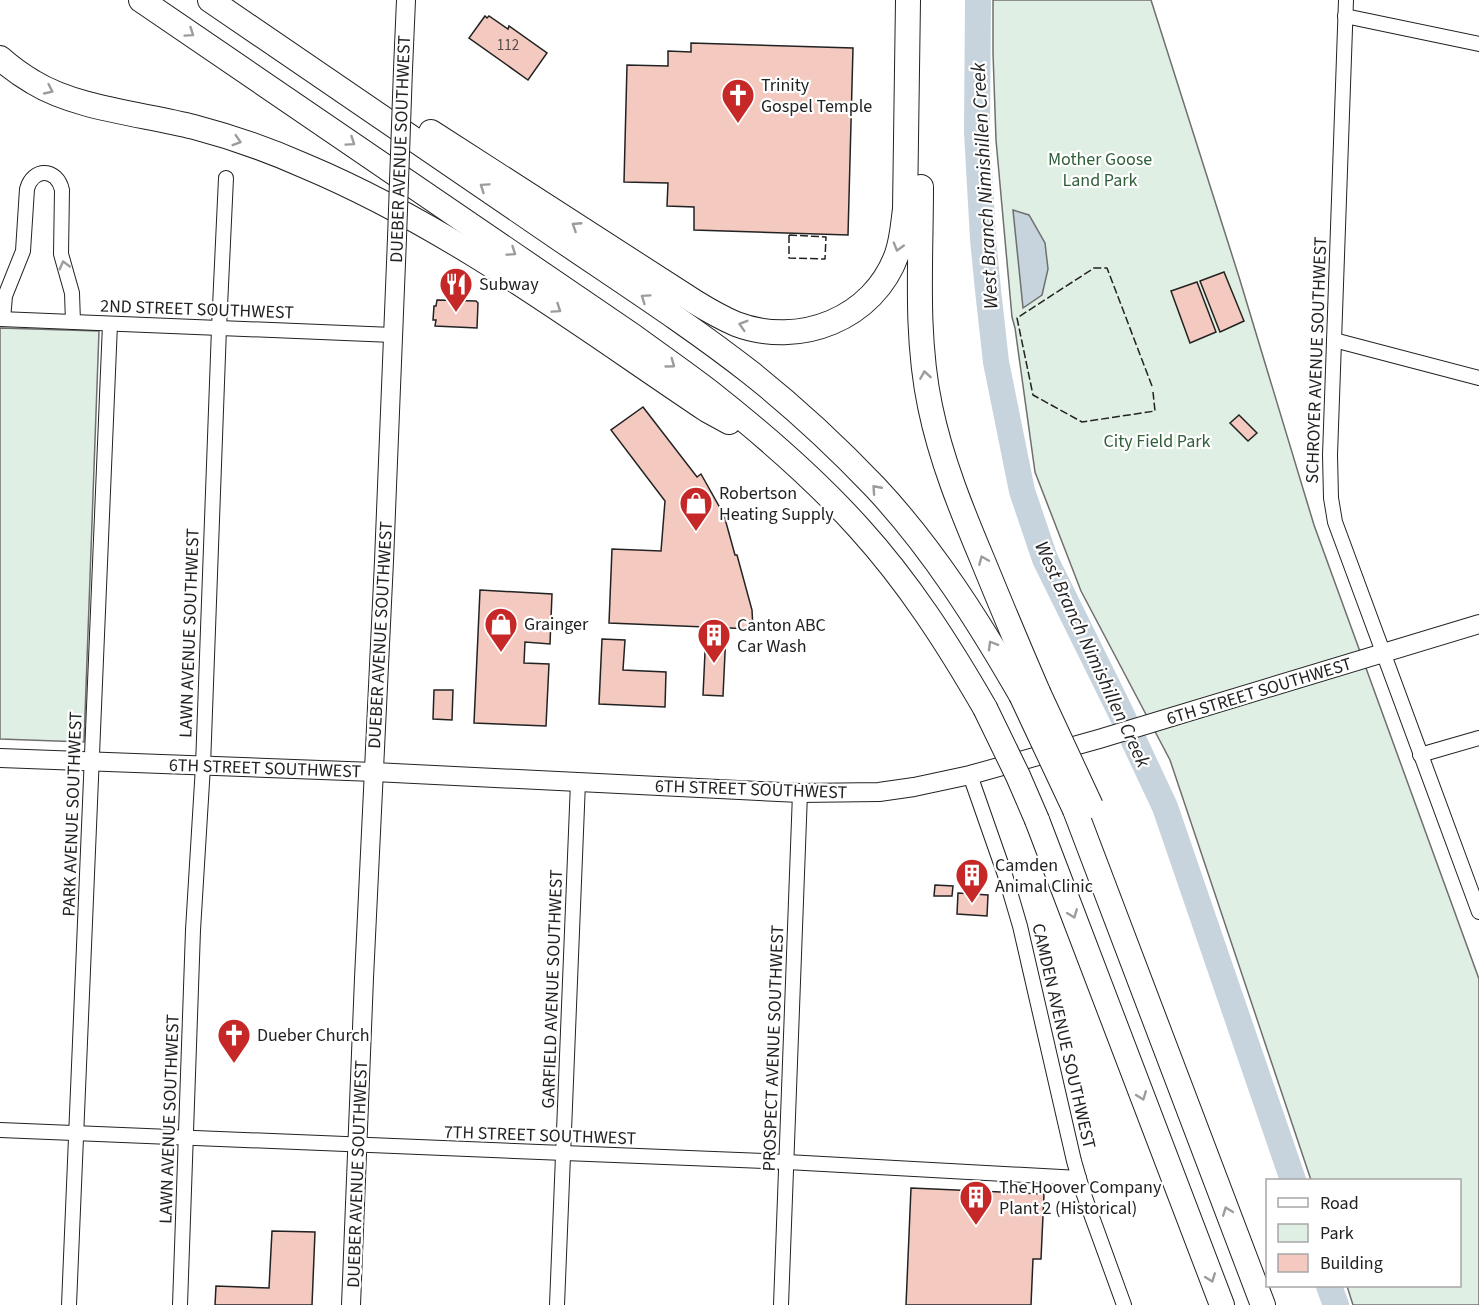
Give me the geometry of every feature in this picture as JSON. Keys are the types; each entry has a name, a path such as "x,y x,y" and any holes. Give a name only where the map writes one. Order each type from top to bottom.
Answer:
{"highway":[{"path":"141,0 633,336 710,393 777,448 831,498 891,566 935,624 958,662 985,708 1018,776 1037,820 1222,1305"},
{"path":"210,0 752,374 796,412 876,489 946,575 1030,694"},
{"path":"271,42 426,128 717,315 736,324 756,329 774,332 795,331 817,328 854,310 881,284 897,254 905,208 908,0"},
{"path":"924,0 921,92 921,332 929,404 937,437 958,501 1030,694 1083,808 1168,1052 1263,1305"},
{"path":"0,58 34,83 58,94 259,147 362,191 443,235 544,300 707,411 777,448"}],"street":[{"name":"DUEBER AVENUE SOUTHWEST","path":"351,1305 406,0"},
{"name":"SCHROYER AVENUE SOUTHWEST","path":"1346,0 1330,454 1331,498 1335,522 1479,912"},
{"path":"1345,16 1479,44"},
{"path":"1,319 5,296 23,251 29,182 33,177 45,173 57,178 62,190 61,254 72,292 73,322"},
{"name":"LAWN AVENUE SOUTHWEST","path":"180,1305 193,930 203,766 226,178"},
{"name":"2ND STREET SOUTHWEST","path":"1,319 393,335"},
{"name":"PARK AVENUE SOUTHWEST","path":"69,1305 110,324"},
{"path":"1334,340 1479,378"},
{"name":"6TH STREET SOUTHWEST","path":"0,758 374,772 800,793 879,792 970,775 1100,739 1479,624"},
{"path":"1420,755 1479,738"},
{"name":"CAMDEN AVENUE SOUTHWEST","path":"970,775 1020,926 1074,1161 1124,1305"},
{"name":"GARFIELD AVENUE SOUTHWEST","path":"557,1305 578,782"},
{"name":"PROSPECT AVENUE SOUTHWEST","path":"781,1305 800,793"},
{"name":"7TH STREET SOUTHWEST","path":"0,1130 787,1162 1079,1178"}],"green space":[{"name":"City Field Park","path":"993,0 1151,0 1239,277 1314,525 1479,979 1479,1305 1353,1305 1347,1287 1461,1287 1461,1179 1311,1179 1170,760 1081,591 1035,472 1012,317 996,140"},
{"path":"0,328 99,331 84,742 0,739"}],"shaded area":[{"path":"1013,210 1029,215 1045,243 1048,269 1042,295 1023,308"}],"building":[{"path":"485,16 487,18 489,16 508,29 509,26 547,53 528,80 469,38"},
{"name":"Trinity Gospel Temple","path":"691,43 853,48 848,235 694,230 694,207 667,206 668,183 624,182 627,65 668,66 668,51 691,52"},
{"path":"1224,272 1244,321 1220,332 1200,281"},
{"path":"1197,282 1216,332 1190,343 1171,291"},
{"name":"Subway","path":"437,300 476,301 478,303 477,328 435,326 434,306"},
{"name":"Robertson Heating Supply","path":"643,407 697,477 701,474 724,515 752,610 753,629 609,623 612,549 661,551 665,501 611,430"},
{"path":"1239,415 1257,433 1248,441 1230,423"},
{"name":"Grainger","path":"480,590 552,594 550,644 525,642 524,663 549,664 546,726 474,723"},
{"name":"Canton ABC Car Wash","path":"706,631 726,632 723,696 703,695"},
{"path":"602,639 625,640 623,670 666,672 665,707 599,704"},
{"path":"434,690 453,690 452,720 433,719"},
{"path":"935,885 953,886 952,896 934,896"},
{"name":"Camden Animal Clinic","path":"958,893 988,895 987,916 957,914"},
{"name":"The Hoover Company Plant 2 (Historical)","path":"911,1188 1044,1194 1041,1259 1033,1259 1031,1305 906,1305"},
{"path":"272,1231 315,1232 312,1305 215,1305 216,1286 269,1288"}],"waterway":[{"name":"West Branch Nimishillen Creek","path":"978,0 977,132 983,239 996,362 1022,491 1045,559 1165,807 1293,1179"},
{"name":"West Branch Nimishillen Creek","path":"1329,1287 1336,1305"}],"fence":[{"path":"789,235 826,237 825,259 789,258 789,235"},
{"path":"1152,386 1107,268 1094,268 1017,318 1033,395 1082,422 1155,411 1153,392"}],"place":[{"name":"Trinity Gospel Temple","path":"738,124"},
{"name":"Subway","path":"456,313"},
{"name":"Robertson Heating Supply","path":"696,532"},
{"name":"Grainger","path":"501,653"},
{"name":"Canton ABC Car Wash","path":"714,664"},
{"name":"Camden Animal Clinic","path":"972,904"},
{"name":"Dueber Church","path":"234,1064"},
{"name":"The Hoover Company Plant 2 (Historical)","path":"976,1226"}],"park label":[{"name":"Mother Goose Land Park","path":"1100,169"}]}
